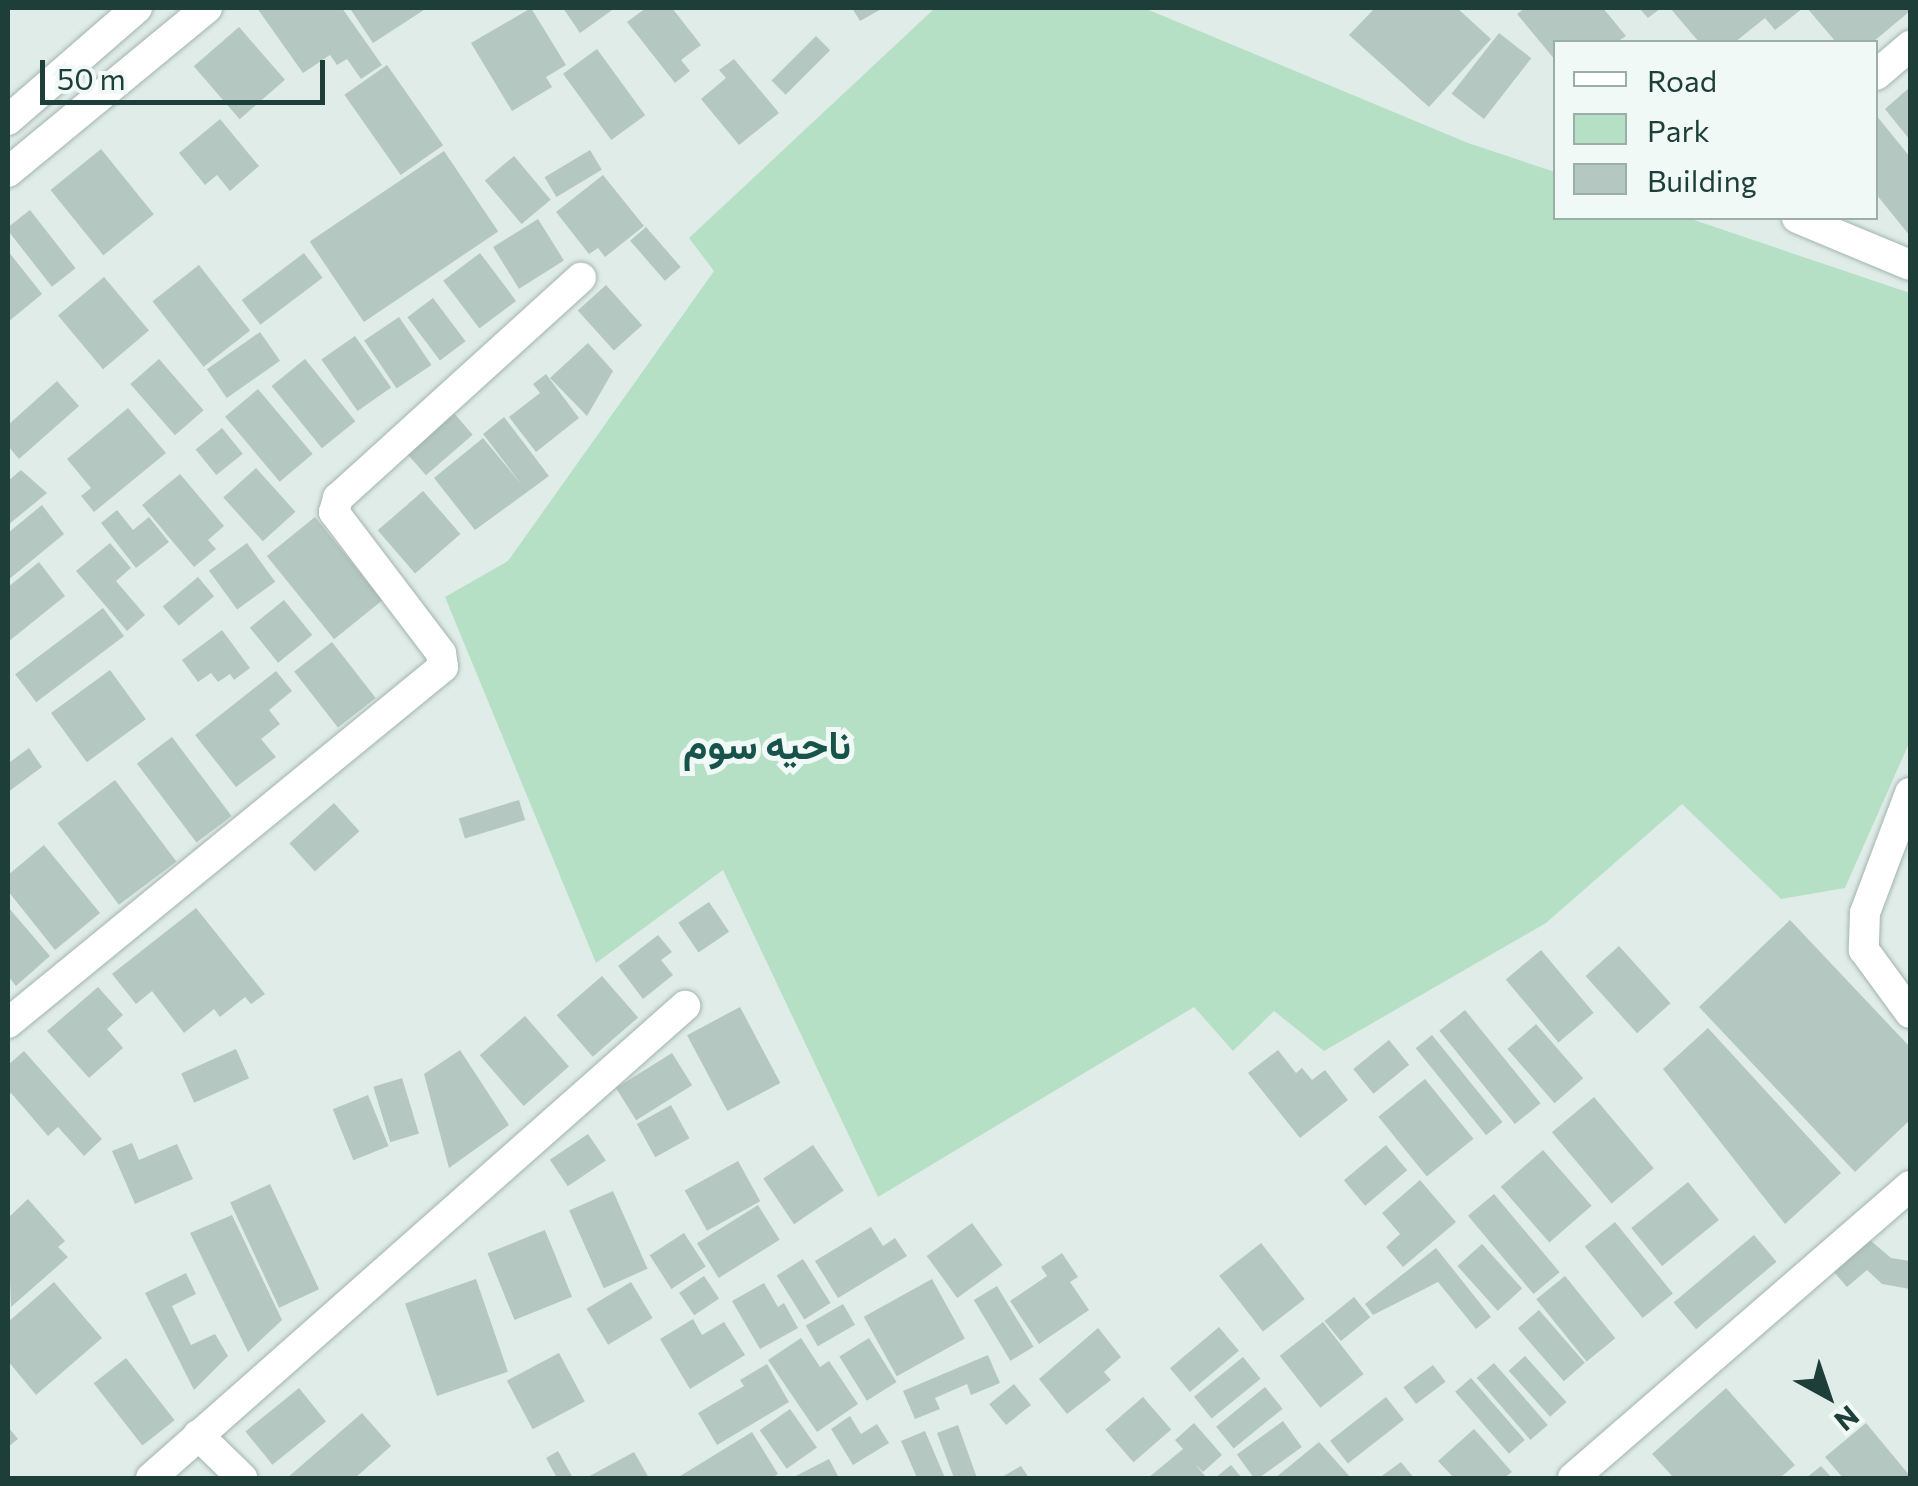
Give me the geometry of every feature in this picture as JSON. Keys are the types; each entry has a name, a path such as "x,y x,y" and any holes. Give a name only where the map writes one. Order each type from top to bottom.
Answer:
{"street":[{"path":"8,120 136,8"},
{"path":"8,172 207,8"},
{"path":"1878,73 1910,46"},
{"path":"1801,220 1910,265"},
{"path":"8,1023 443,667 441,653 334,512 338,498 581,278"},
{"path":"1910,793 1865,913 1864,950 1910,1013"},
{"path":"150,1478 685,1006"},
{"path":"1574,1478 1910,1186"},
{"path":"198,1435 242,1478"}],"green space":[{"path":"935,8 1144,8 1468,143 1553,171 1553,220 1694,220 1910,293 1910,741 1845,888 1781,899 1682,804 1546,923 1324,1051 1274,1011 1233,1051 1194,1007 878,1197 723,870 596,963 445,597 508,561 714,271 689,238"}],"building":[{"path":"257,8 342,8 382,65 361,79 347,59 337,65 330,55 303,73"},
{"path":"427,8 373,43 351,10"},
{"path":"531,8 566,65 546,77 552,87 512,111 471,43"},
{"path":"563,8 615,8 580,33"},
{"path":"646,8 672,8 701,45 681,60 690,71 675,83 627,22"},
{"path":"852,8 883,8 860,21"},
{"path":"1375,8 1457,8 1491,39 1429,107 1349,35"},
{"path":"1525,8 1603,8 1626,36 1620,40 1553,40 1553,57 1517,14"},
{"path":"1639,8 1661,8 1648,18"},
{"path":"1670,8 1803,8 1775,30 1765,18 1738,40 1697,40"},
{"path":"1807,8 1910,8 1875,40 1834,40"},
{"path":"239,27 285,80 240,119 194,66"},
{"path":"1499,33 1531,58 1484,119 1452,94"},
{"path":"816,36 830,50 786,95 771,81"},
{"path":"597,49 645,115 611,140 563,74"},
{"path":"734,59 779,113 739,145 701,99 726,78 719,70"},
{"path":"387,65 443,145 401,175 344,95"},
{"path":"1910,87 1910,140 1885,109"},
{"path":"1878,117 1910,157 1910,236 1878,196"},
{"path":"220,119 259,166 230,191 217,175 205,185 179,153"},
{"path":"101,149 154,214 103,255 50,190"},
{"path":"590,150 602,170 556,197 545,177"},
{"path":"444,151 498,231 364,322 310,242"},
{"path":"514,156 551,200 522,224 485,180"},
{"path":"603,175 644,226 605,257 598,248 589,254 556,212"},
{"path":"30,210 76,268 52,287 8,231"},
{"path":"538,219 564,261 519,289 493,247"},
{"path":"646,227 681,267 665,281 630,241"},
{"path":"8,251 42,294 8,322"},
{"path":"304,253 323,278 260,325 242,300"},
{"path":"480,253 516,301 479,329 443,281"},
{"path":"199,265 250,330 204,367 153,301"},
{"path":"104,277 149,331 103,369 58,316"},
{"path":"606,285 642,325 614,351 578,310"},
{"path":"433,298 465,341 440,360 407,317"},
{"path":"399,317 431,365 397,389 364,340"},
{"path":"260,332 280,361 227,398 207,369"},
{"path":"355,336 391,388 358,411 321,360"},
{"path":"588,343 613,371 587,416 550,378"},
{"path":"159,359 204,410 175,435 130,384"},
{"path":"305,359 355,421 322,448 272,386"},
{"path":"546,374 579,418 536,452 509,417 540,393 533,384"},
{"path":"57,381 79,406 19,459 8,446 8,425"},
{"path":"258,389 313,454 280,482 225,417"},
{"path":"128,408 166,453 94,512 81,496 91,488 67,459"},
{"path":"453,412 473,435 426,475 406,453"},
{"path":"504,417 549,476 475,530 434,478 483,438 522,485 483,434"},
{"path":"222,428 243,454 216,475 196,449"},
{"path":"256,468 295,512 263,541 223,497"},
{"path":"21,470 47,493 8,525 8,481"},
{"path":"180,474 224,526 208,540 216,549 194,567 142,505"},
{"path":"423,491 460,534 415,573 378,530"},
{"path":"42,505 64,534 8,580 8,533"},
{"path":"117,510 133,530 149,517 169,542 136,568 101,523"},
{"path":"315,517 382,600 334,639 267,556"},
{"path":"110,543 131,568 116,581 145,615 127,631 76,571"},
{"path":"247,543 275,582 237,609 209,571"},
{"path":"39,562 65,596 8,642 8,587"},
{"path":"198,577 214,596 179,626 163,607"},
{"path":"284,600 312,635 278,663 250,628"},
{"path":"103,608 124,636 36,702 15,674"},
{"path":"222,630 250,668 234,680 230,674 218,682 211,673 198,682 182,660"},
{"path":"332,642 376,698 338,728 294,672"},
{"path":"110,670 146,719 87,762 51,713"},
{"path":"276,671 292,691 269,710 280,724 261,739 276,757 236,787 195,735"},
{"path":"172,737 232,816 196,843 137,763"},
{"path":"29,748 42,767 8,792 8,759 10,762"},
{"path":"115,780 176,861 119,905 57,823"},
{"path":"519,800 525,820 465,839 459,818"},
{"path":"334,803 359,831 315,871 289,843"},
{"path":"44,845 100,913 55,950 8,891 8,875"},
{"path":"709,902 729,932 698,953 678,923"},
{"path":"8,907 50,956 16,986 8,976"},
{"path":"196,908 265,994 251,1004 245,997 220,1017 214,1009 184,1033 152,991 136,1004 112,974"},
{"path":"1790,920 1910,1047 1910,1120 1855,1172 1699,1007"},
{"path":"658,935 672,952 661,960 673,975 643,999 618,966"},
{"path":"1619,946 1671,1003 1637,1033 1586,976"},
{"path":"1541,950 1594,1013 1558,1042 1506,980"},
{"path":"602,976 638,1018 593,1057 557,1015"},
{"path":"98,987 123,1015 107,1029 123,1048 89,1078 47,1031"},
{"path":"740,1007 780,1083 727,1111 687,1035"},
{"path":"1465,1010 1541,1103 1515,1124 1439,1031"},
{"path":"525,1016 569,1067 524,1106 480,1055"},
{"path":"1536,1024 1583,1078 1555,1103 1507,1049"},
{"path":"1708,1028 1841,1173 1785,1224 1663,1069"},
{"path":"1432,1035 1502,1122 1486,1135 1416,1048"},
{"path":"1389,1040 1409,1065 1373,1094 1353,1069"},
{"path":"236,1049 249,1078 194,1103 181,1073"},
{"path":"460,1050 509,1125 449,1168 424,1074"},
{"path":"1278,1050 1296,1073 1302,1068 1312,1080 1325,1070 1348,1100 1300,1138 1248,1073"},
{"path":"24,1051 102,1139 84,1156 58,1127 48,1136 11,1093 8,1096 8,1065"},
{"path":"672,1053 692,1085 636,1120 616,1088"},
{"path":"402,1078 419,1133 390,1142 373,1087"},
{"path":"1425,1079 1473,1139 1427,1177 1378,1117"},
{"path":"368,1095 389,1146 353,1160 333,1109"},
{"path":"1594,1097 1654,1168 1612,1204 1552,1132"},
{"path":"671,1105 689,1138 655,1157 637,1124"},
{"path":"588,1134 606,1161 568,1186 550,1160"},
{"path":"132,1143 139,1160 177,1144 193,1179 135,1204 112,1151"},
{"path":"813,1145 844,1191 794,1224 763,1179"},
{"path":"1386,1145 1407,1170 1365,1206 1344,1180"},
{"path":"1543,1150 1592,1206 1549,1243 1501,1187"},
{"path":"738,1161 760,1201 707,1231 685,1191"},
{"path":"1420,1180 1456,1222 1403,1267 1386,1247 1400,1234 1382,1213"},
{"path":"1688,1182 1719,1220 1662,1266 1631,1228"},
{"path":"270,1184 319,1289 279,1308 230,1203"},
{"path":"613,1191 648,1269 604,1288 569,1211"},
{"path":"1494,1194 1560,1272 1534,1294 1468,1216"},
{"path":"28,1199 65,1241 58,1247 68,1257 11,1307 8,1218"},
{"path":"758,1205 780,1240 719,1278 697,1243"},
{"path":"232,1215 282,1320 248,1352 190,1233"},
{"path":"1615,1222 1673,1293 1643,1318 1585,1247"},
{"path":"972,1223 1003,1265 957,1298 927,1256"},
{"path":"871,1227 883,1246 895,1238 907,1256 838,1298 815,1261"},
{"path":"545,1230 572,1297 514,1320 488,1253"},
{"path":"684,1233 706,1267 671,1289 650,1255"},
{"path":"1754,1235 1776,1262 1696,1329 1674,1302"},
{"path":"1870,1240 1891,1258 1910,1261 1910,1289 1882,1284 1867,1270 1847,1287 1834,1272"},
{"path":"1261,1243 1305,1299 1263,1332 1219,1276"},
{"path":"1482,1244 1522,1289 1498,1311 1457,1266"},
{"path":"1436,1248 1491,1317 1476,1329 1438,1282 1373,1315 1365,1304"},
{"path":"1062,1253 1078,1277 1070,1282 1089,1310 1039,1344 1010,1301 1047,1276 1041,1267"},
{"path":"803,1259 831,1303 804,1320 777,1275"},
{"path":"186,1273 196,1294 172,1306 191,1345 215,1334 228,1356 194,1390 145,1293"},
{"path":"704,1276 719,1298 694,1315 679,1293"},
{"path":"1565,1276 1615,1338 1587,1361 1536,1299"},
{"path":"476,1279 508,1372 437,1396 405,1303"},
{"path":"932,1279 965,1338 897,1376 864,1317"},
{"path":"54,1282 102,1338 36,1395 8,1361 8,1322"},
{"path":"631,1282 653,1318 608,1345 586,1309"},
{"path":"764,1283 778,1307 784,1303 798,1328 760,1349 732,1301"},
{"path":"997,1286 1034,1347 1010,1361 974,1300"},
{"path":"1354,1297 1370,1317 1341,1341 1324,1321"},
{"path":"843,1304 855,1325 818,1346 806,1326"},
{"path":"1539,1310 1585,1363 1564,1381 1518,1328"},
{"path":"693,1319 702,1335 724,1322 745,1355 690,1389 660,1339"},
{"path":"1323,1322 1364,1374 1320,1408 1280,1356"},
{"path":"1219,1327 1239,1351 1190,1392 1170,1368"},
{"path":"1098,1328 1121,1357 1104,1372 1111,1380 1067,1414 1039,1379"},
{"path":"801,1338 820,1367 829,1361 858,1404 817,1432 768,1360"},
{"path":"869,1338 897,1382 867,1401 839,1357"},
{"path":"559,1353 585,1402 533,1429 507,1381"},
{"path":"988,1355 1000,1383 971,1395 967,1384 935,1398 940,1409 915,1419 903,1391"},
{"path":"1525,1356 1566,1402 1550,1417 1509,1371"},
{"path":"1243,1357 1261,1379 1212,1418 1194,1397"},
{"path":"126,1358 175,1420 142,1445 94,1383"},
{"path":"1494,1363 1548,1425 1530,1440 1477,1378"},
{"path":"767,1364 789,1402 717,1445 698,1413 744,1386 740,1380"},
{"path":"1433,1365 1446,1382 1416,1404 1403,1387"},
{"path":"1471,1378 1525,1440 1509,1454 1455,1392"},
{"path":"1014,1384 1031,1405 1006,1425 989,1404"},
{"path":"1265,1387 1283,1409 1234,1448 1216,1427"},
{"path":"299,1388 326,1421 272,1465 245,1431"},
{"path":"1726,1388 1795,1465 1780,1478 1674,1478 1652,1454"},
{"path":"1143,1397 1171,1429 1133,1462 1105,1430"},
{"path":"1386,1397 1404,1420 1348,1464 1330,1441"},
{"path":"790,1409 817,1448 787,1469 760,1430"},
{"path":"362,1413 391,1446 355,1478 287,1478"},
{"path":"850,1416 861,1434 877,1424 889,1443 853,1465 831,1429"},
{"path":"1283,1421 1302,1447 1259,1478 1254,1478 1237,1455"},
{"path":"1194,1423 1222,1455 1203,1472 1195,1464 1205,1476 1148,1478 1183,1449 1175,1440"},
{"path":"1866,1423 1910,1476 1843,1478 1825,1457"},
{"path":"958,1425 977,1478 954,1478 937,1433"},
{"path":"8,1427 18,1439 8,1447"},
{"path":"1474,1429 1512,1472 1504,1478 1454,1478 1438,1461"},
{"path":"925,1431 945,1478 917,1478 901,1441"},
{"path":"752,1432 778,1474 771,1478 677,1478"},
{"path":"1319,1442 1351,1478 1275,1478"},
{"path":"558,1451 573,1478 557,1478 546,1458"},
{"path":"634,1452 649,1478 586,1478"},
{"path":"829,1459 839,1478 792,1478"},
{"path":"1401,1462 1414,1478 1379,1478"},
{"path":"1231,1465 1242,1478 1215,1478"},
{"path":"1021,1466 1029,1478 1000,1478"},
{"path":"1821,1466 1832,1478 1806,1478"}],"district":[{"name":"ناحیه سوم","path":"767,743"}]}
